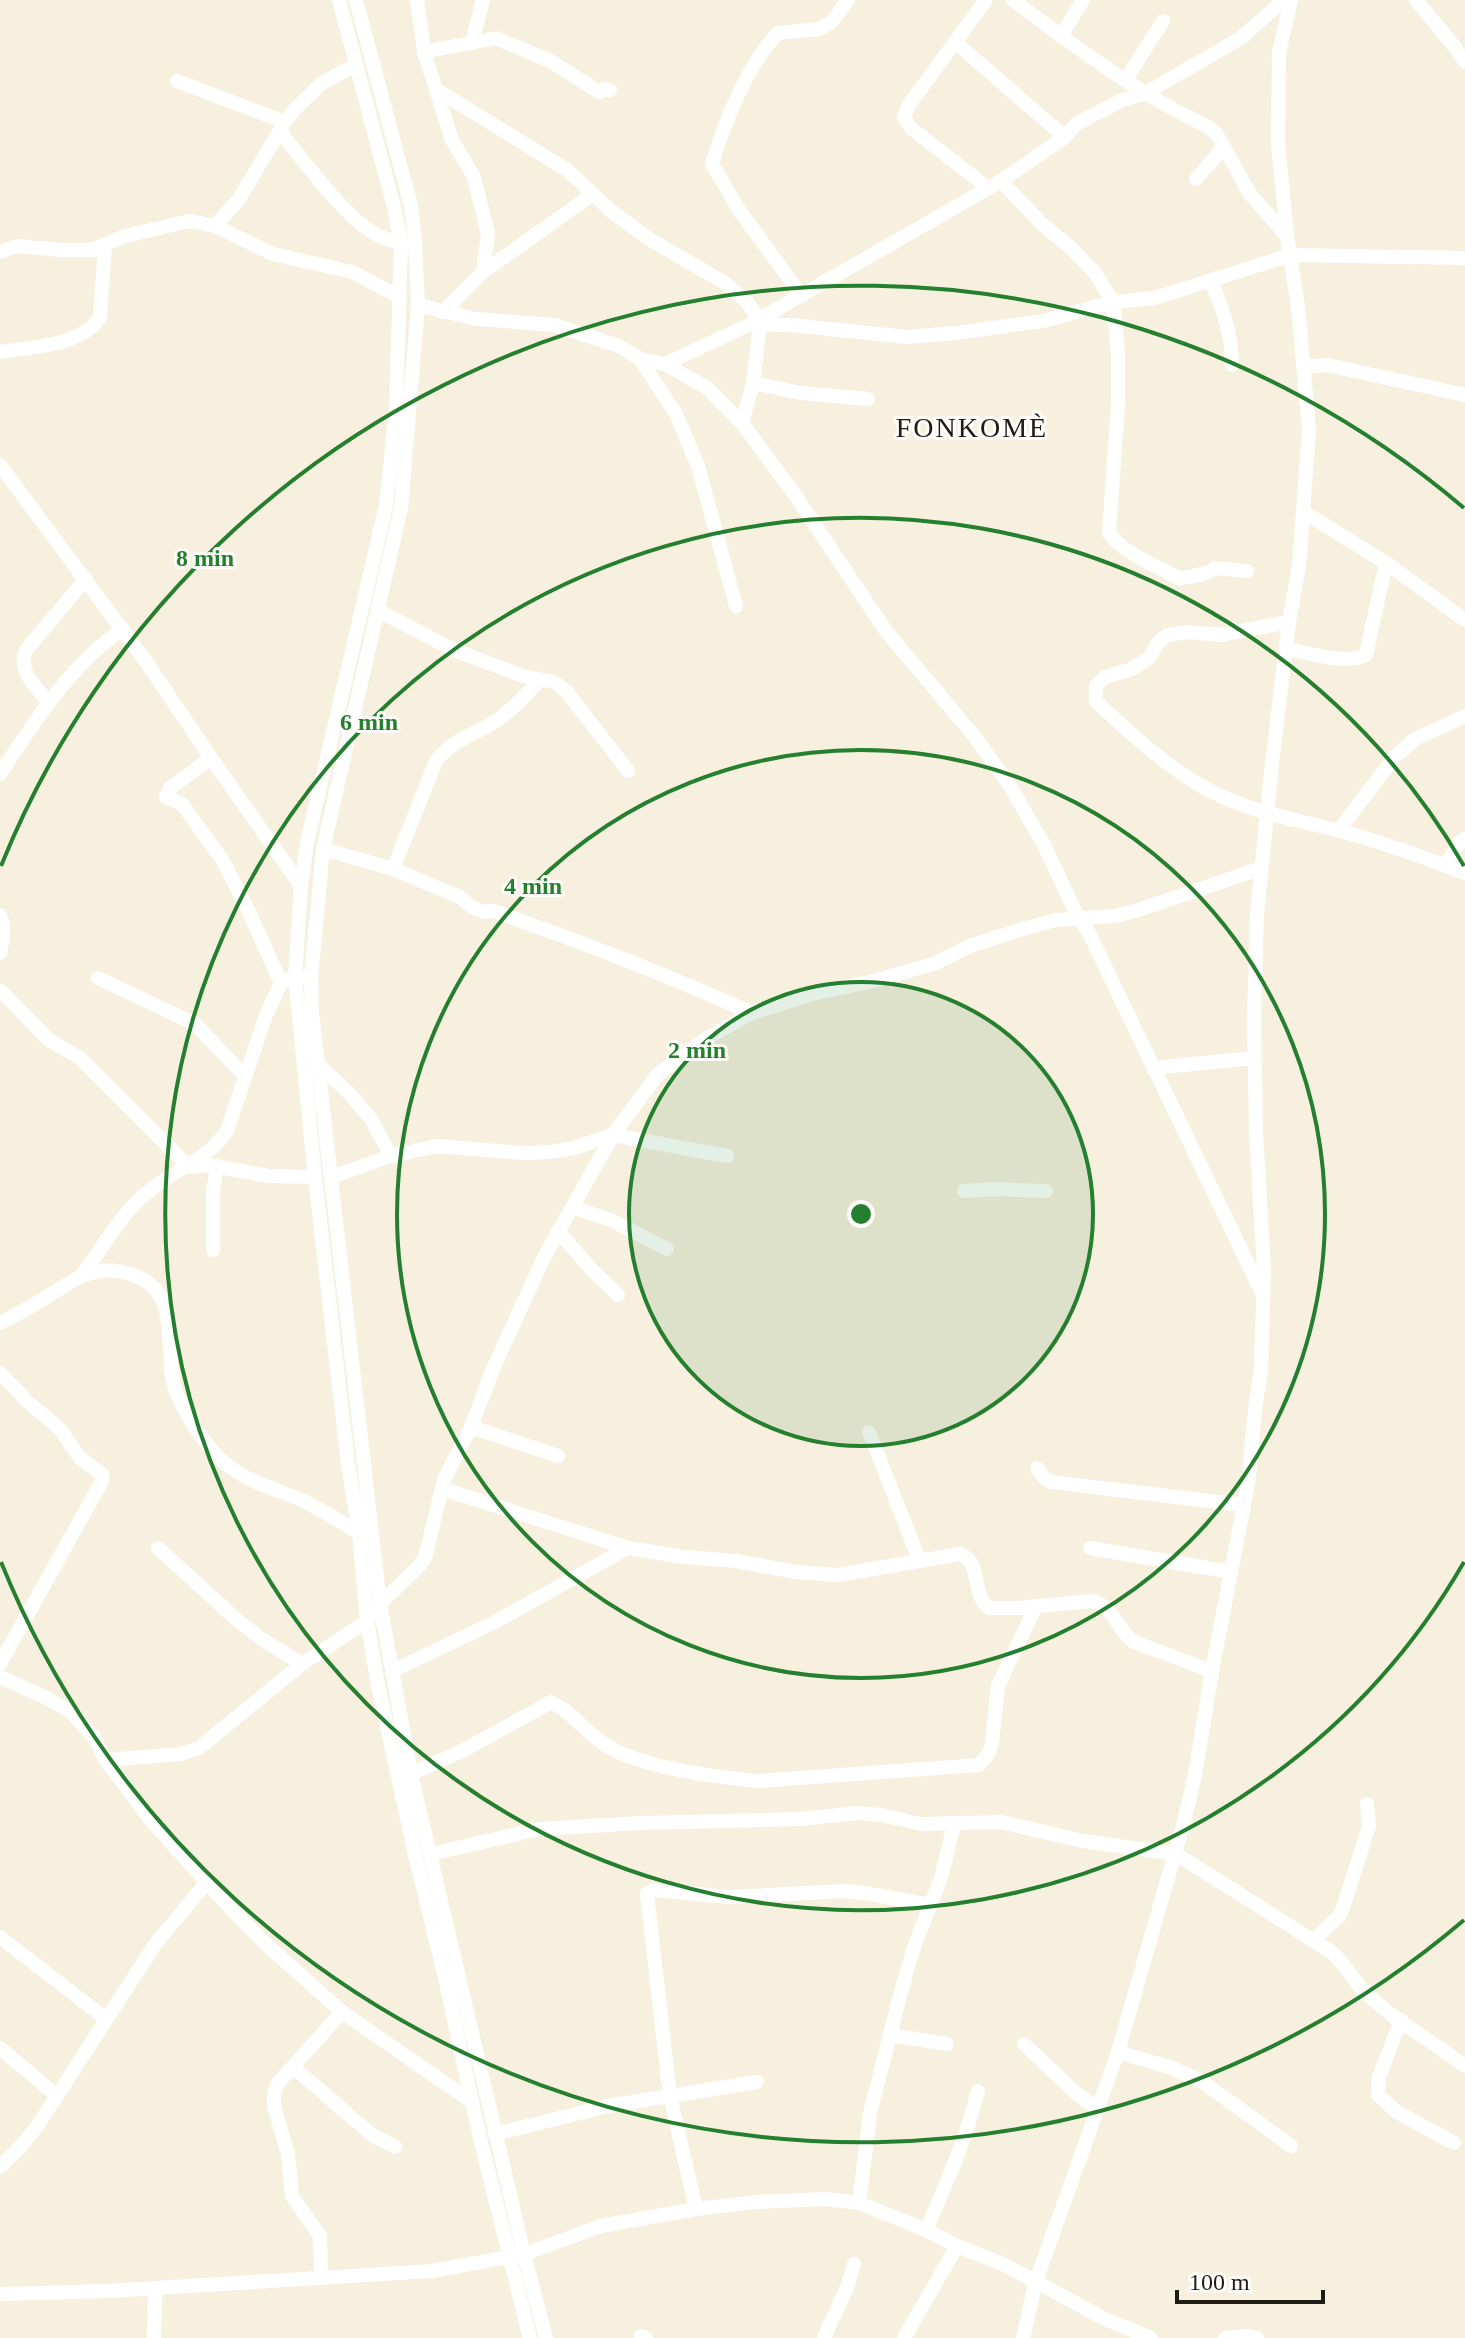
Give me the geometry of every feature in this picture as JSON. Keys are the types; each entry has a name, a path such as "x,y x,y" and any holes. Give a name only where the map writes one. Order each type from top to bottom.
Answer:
{"street":[{"path":"339,0 401,243 396,410 386,506 307,843 295,976 315,1177 367,1621 398,1781 472,2102 517,2255 546,2338"},
{"path":"356,0 411,206 418,305 401,508 323,849 311,977 318,1064 380,1604 411,1774 495,2134 530,2338"},
{"path":"417,0 424,52 452,140 474,177 481,205 488,234 483,272"},
{"path":"472,43 483,0"},
{"path":"802,296 739,210 712,164 724,127 764,49 778,33 819,29 832,22 848,0"},
{"path":"986,0 908,106 904,118 911,128 994,184 1071,248 1095,273 1113,302 1118,352 1118,404 1109,533 1131,552 1180,579 1192,574 1210,573 1215,568 1247,571"},
{"path":"1013,0 1144,94 1216,133 1250,194 1287,236"},
{"path":"1061,36 1083,0"},
{"path":"665,364 757,323 994,184 1065,137 1076,124 1122,100 1144,94 1241,38 1277,6 1290,0"},
{"path":"1023,2338 1036,2281 1118,2052 1176,1854 1195,1775 1249,1478 1261,1370 1264,1297 1254,1058 1257,913 1289,622 1299,566 1309,429 1278,144 1279,53 1290,0"},
{"path":"1416,0 1465,62"},
{"path":"1126,79 1163,21"},
{"path":"424,52 496,38 552,62 599,92 610,90"},
{"path":"955,42 1065,137"},
{"path":"215,226 239,199 283,127 322,83 356,65"},
{"path":"177,81 283,127 357,220 381,237 401,243"},
{"path":"437,90 567,170 611,211 649,239 737,292 757,323 753,383 742,423"},
{"path":"1196,179 1223,148"},
{"path":"443,312 483,272 593,194"},
{"path":"2,248 92,250 125,236 190,221 215,226 273,254 352,272 400,297"},
{"path":"0,352 55,344 95,327 100,317 105,246"},
{"path":"757,323 907,337 956,333 1043,321 1113,302 1155,298 1291,255 1465,258"},
{"path":"1211,281 1224,310 1232,344 1232,365"},
{"path":"418,305 476,319 555,325 619,346 640,359 665,364 707,388 742,423 793,492 886,631 975,737 1010,786 1089,933 1264,1297"},
{"path":"640,359 676,414 698,466 736,606"},
{"path":"1303,367 1327,365 1465,395"},
{"path":"753,383 801,393 868,399"},
{"path":"0,465 123,629 301,886"},
{"path":"1304,512 1386,563 1465,620"},
{"path":"1288,649 1349,660 1366,655 1386,563"},
{"path":"49,703 25,672 22,660 26,650 86,579"},
{"path":"379,611 454,650 554,682 567,692 628,771"},
{"path":"1289,622 1220,635 1189,632 1168,635 1159,641 1149,658 1132,669 1105,677 1096,686 1096,701 1170,766 1209,790 1266,813 1338,831 1465,873"},
{"path":"0,774 81,663 123,629"},
{"path":"393,869 436,761 442,753 496,722 540,680"},
{"path":"1338,831 1395,757 1415,739 1465,716"},
{"path":"211,758 170,788 166,797 182,804 223,861 281,983"},
{"path":"1445,866 1465,839"},
{"path":"323,849 393,869 460,897 473,908 493,911 561,934 752,1013"},
{"path":"106,1760 181,1754 199,1748 302,1664 367,1621 413,1573 425,1558 444,1480 471,1427 493,1369 544,1257 613,1135 666,1066 752,1013 812,994 874,981 936,963 970,946 1026,928 1056,920 1115,916 1135,911 1262,868"},
{"path":"0,915 3,923 0,953"},
{"path":"81,1277 132,1206 218,1144 227,1131 266,1015 281,983 295,976 311,977"},
{"path":"98,978 195,1024 245,1076"},
{"path":"0,990 49,1040 80,1058 189,1167 217,1166 269,1176 315,1177"},
{"path":"1153,1068 1254,1058"},
{"path":"318,1064 371,1119 391,1156"},
{"path":"331,1177 391,1156 437,1146 523,1153 550,1152 613,1135 727,1156"},
{"path":"213,1250 213,1192 217,1166"},
{"path":"964,1191 1046,1191"},
{"path":"572,1207 613,1221 667,1249"},
{"path":"558,1231 618,1295"},
{"path":"0,1323 81,1277 109,1269 142,1278 159,1293 169,1315 168,1331 176,1392 211,1449 226,1465 255,1483 303,1501 359,1533"},
{"path":"0,1373 20,1395 60,1429 80,1458 102,1474 102,1481 0,1664"},
{"path":"471,1427 558,1456"},
{"path":"869,1432 919,1559"},
{"path":"1037,1468 1051,1482 1243,1505"},
{"path":"443,1489 628,1548 812,1574 838,1575 919,1559 966,1555 971,1560 983,1605 989,1608 1101,1602 1134,1642 1212,1671"},
{"path":"158,1548 236,1619 302,1664"},
{"path":"392,1671 495,1622 628,1548"},
{"path":"1090,1548 1231,1572"},
{"path":"411,1774 464,1750 551,1702 615,1751 662,1766 740,1780 773,1781 979,1765 992,1744 998,1686 1036,1606"},
{"path":"0,1677 71,1712 94,1737 106,1760 149,1818 267,1945 342,2012 472,2102"},
{"path":"1314,1940 1339,1916 1343,1908 1369,1826 1367,1804"},
{"path":"431,1854 539,1829 800,1819 858,1813 921,1824 1001,1822 1083,1841 1176,1854 1333,1953 1360,1986 1465,2066"},
{"path":"859,2203 870,2113 914,1947 941,1878 954,1824"},
{"path":"0,2167 38,2125 156,1943 207,1882"},
{"path":"696,2209 670,2096 646,1902 649,1892 729,1897 844,1891 930,1905"},
{"path":"0,1937 106,2019"},
{"path":"321,2277 320,2236 292,2196 288,2154 274,2106 274,2093 278,2083 342,2012"},
{"path":"1401,2020 1379,2077 1378,2095 1397,2112 1454,2143"},
{"path":"890,2035 947,2044"},
{"path":"1024,2044 1077,2094 1097,2108"},
{"path":"0,2048 56,2095"},
{"path":"1118,2052 1172,2068 1203,2082 1291,2146"},
{"path":"293,2067 371,2134 395,2147"},
{"path":"495,2134 608,2106 757,2082"},
{"path":"926,2230 970,2123 978,2091"},
{"path":"0,2294 432,2271 517,2255 601,2226 696,2209 826,2199 859,2203 926,2230 1003,2264 1105,2319 1151,2338"},
{"path":"904,2338 957,2246"},
{"path":"824,2338 854,2264"},
{"path":"154,2338 155,2288"},
{"path":"1225,2338 1257,2338"}],"district":[{"name":"FONKOMÈ","path":"972,427"}]}
